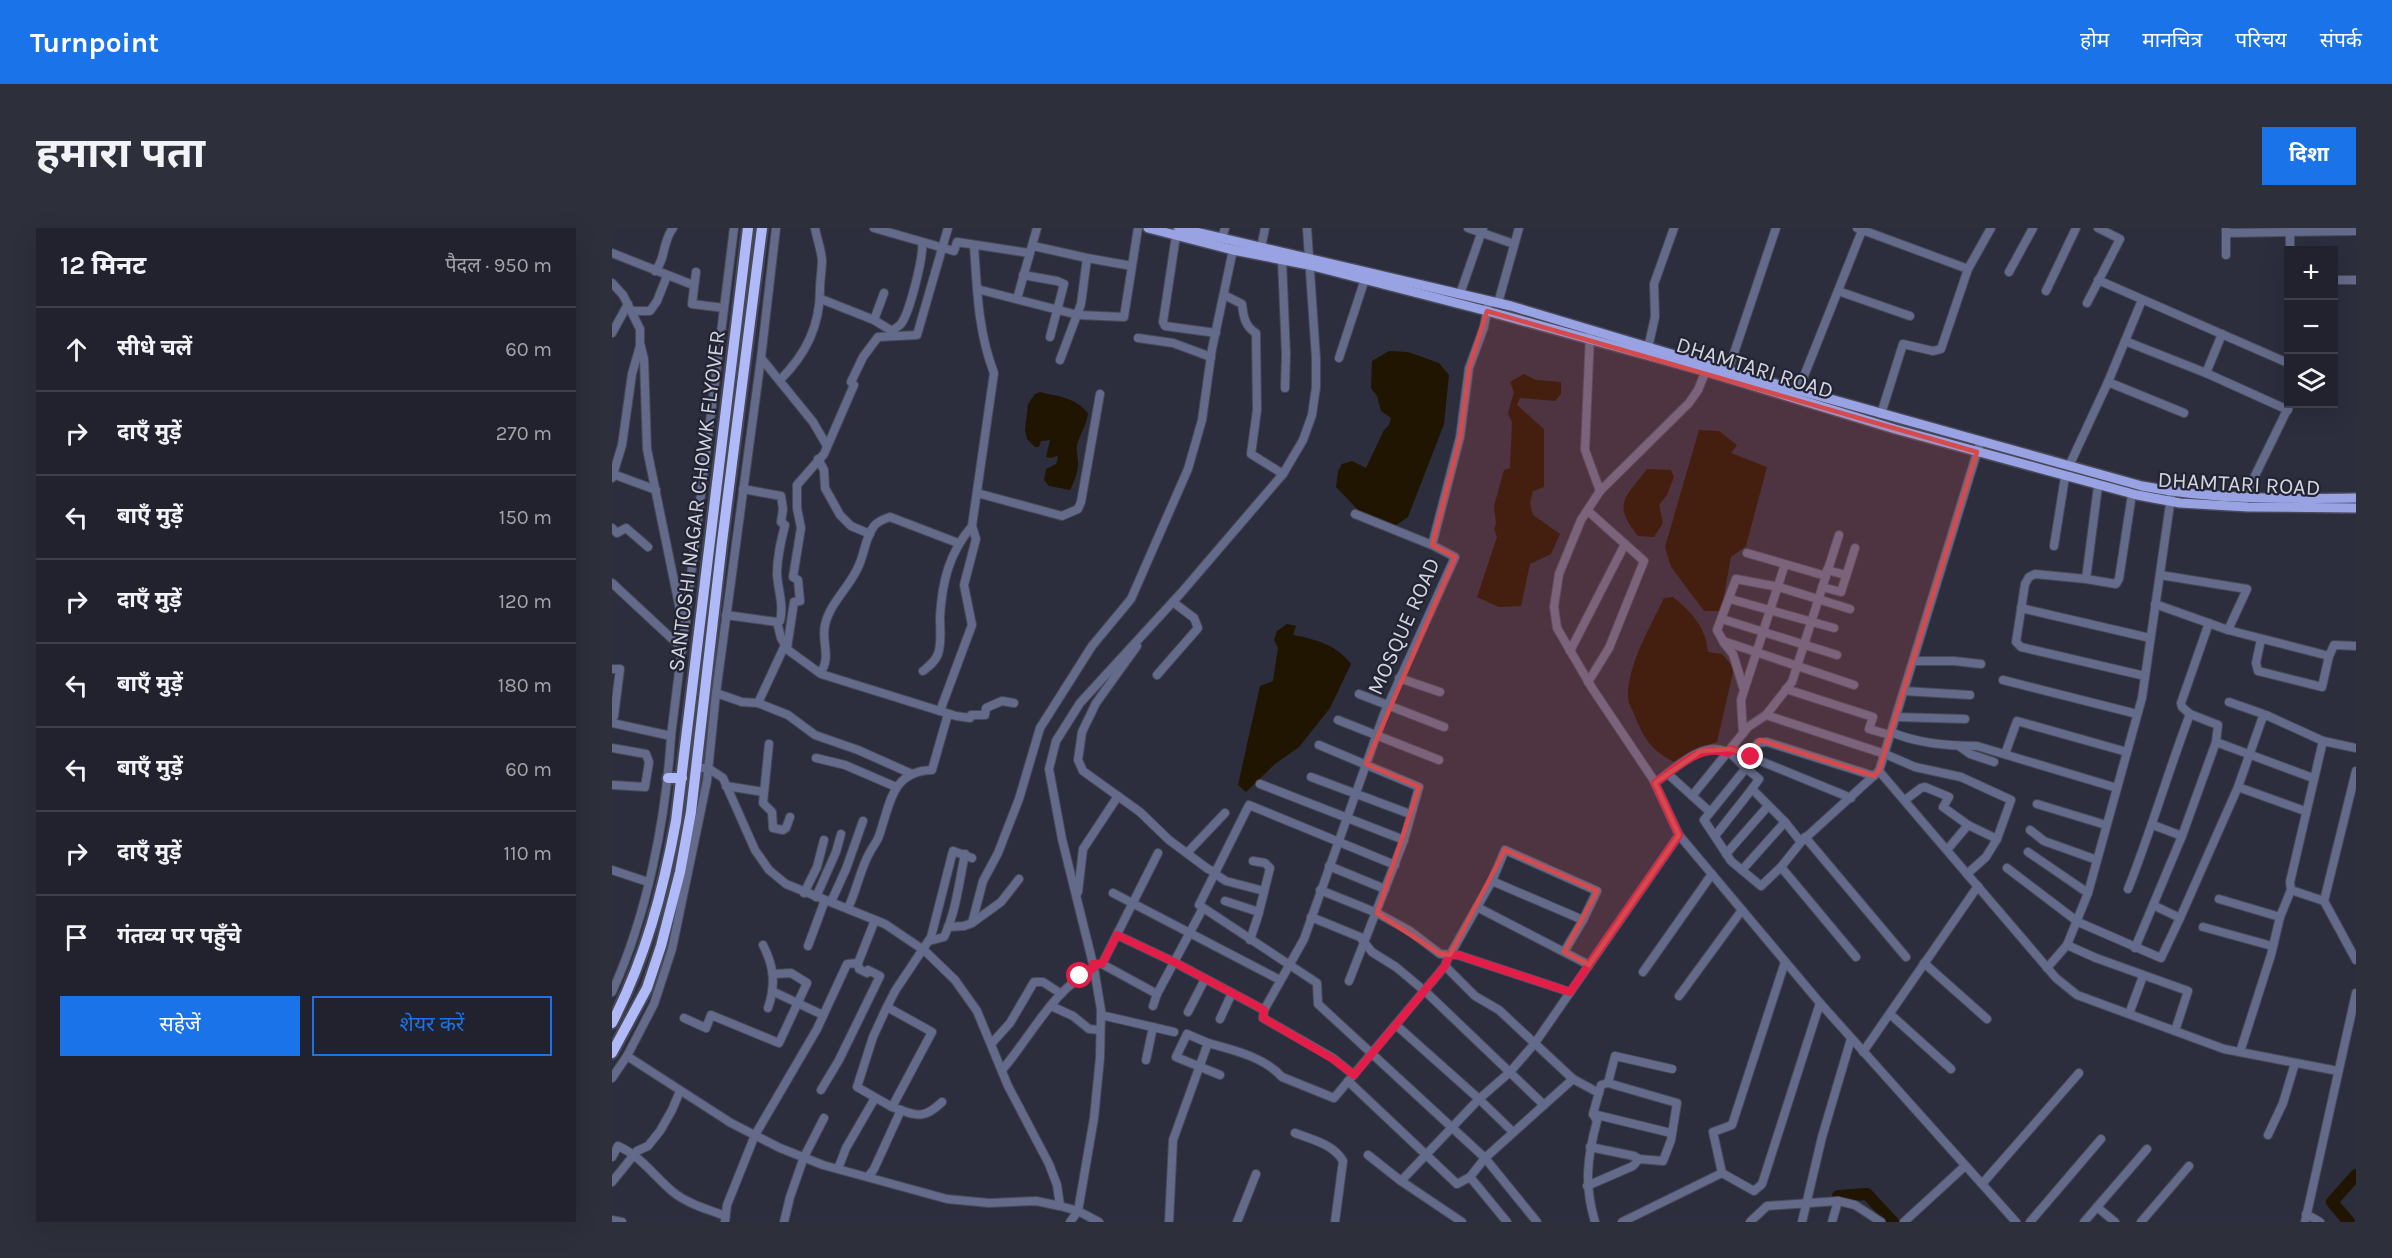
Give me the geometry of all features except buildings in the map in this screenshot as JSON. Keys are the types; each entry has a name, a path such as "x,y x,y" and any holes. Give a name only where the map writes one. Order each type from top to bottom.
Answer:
{"highway":[{"name":"SANTOSHI NAGAR CHOWK FLYOVER","path":"612,1023 635,976 667,870 682,778 748,228"},
{"name":"SANTOSHI NAGAR CHOWK FLYOVER","path":"612,1053 647,988 661,946 680,872 702,768 722,542 762,228"},
{"path":"668,778 682,778"}],"main road":[{"name":"DHAMTARI ROAD","path":"1148,228 1177,230 1282,260 1309,261 1365,279 1590,335 1707,369 1895,429 2132,494 2248,507 2356,508"},
{"path":"1177,230 1222,238 1233,246 1261,248 1493,302 1590,335 1648,348 1707,369 1728,371 2142,486 2171,497 2356,498"}],"street":[{"path":"656,271 662,258 665,240 673,228"},
{"path":"612,992 622,970 648,882 668,778 671,736 687,623 734,228"},
{"path":"612,1077 627,1056 654,1004 672,949 707,781 702,768 716,693 776,228"},
{"path":"780,381 802,356 809,344 821,299 821,253 815,228"},
{"path":"874,228 954,251 957,242 1018,250 1031,249 1132,266"},
{"path":"758,703 786,647 794,602 800,602 798,580 793,577 801,528 797,508 797,485 827,446 854,385 851,382 857,369 878,337 917,335 948,228"},
{"path":"1017,299 1037,228"},
{"path":"977,289 1078,315 1124,317 1138,228"},
{"path":"1222,238 1225,228"},
{"path":"1261,248 1265,228"},
{"path":"1070,1222 1078,1211 1094,1118 1101,1015 1096,965 1062,839 1049,769 1056,741 1080,703 1173,602 1283,474 1303,440 1312,415 1316,387 1307,228"},
{"path":"1468,228 1482,230 1514,244"},
{"name":"MOSQUE ROAD","path":"1264,1010 1304,939 1388,705 1426,626 1455,557 1432,545 1460,438 1469,368 1484,327 1487,311 1493,302 1520,228"},
{"path":"1648,348 1655,316 1654,284 1674,228"},
{"path":"1728,371 1776,228"},
{"path":"1881,414 1903,344 1932,351 1941,349 1968,269 1991,228"},
{"path":"2009,272 2033,228"},
{"path":"2046,291 2076,228"},
{"path":"2087,303 2120,239 2098,228"},
{"path":"1798,391 1861,229 1968,269"},
{"path":"1177,230 1163,322 1165,326 1216,333"},
{"path":"1460,294 1482,230"},
{"path":"2226,255 2226,231 2290,233 2356,231"},
{"path":"2290,233 2290,246"},
{"path":"821,299 874,320 892,331 900,326 906,315 921,264 922,242"},
{"path":"848,908 870,852 878,838 896,787 912,774 933,770 944,712 972,625 964,585 976,539 972,526 994,373 986,351 978,311 974,245"},
{"path":"972,922 983,881 998,853 1019,799 1040,728 1092,646 1131,599 1188,469 1202,420 1211,357 1233,246"},
{"path":"612,253 693,285"},
{"path":"1059,360 1082,304 1087,258"},
{"path":"1282,260 1285,388"},
{"path":"696,272 692,303 724,308"},
{"path":"1023,275 1064,284 1050,337"},
{"path":"630,307 650,311 657,301 667,276"},
{"path":"1339,358 1365,279"},
{"path":"2098,280 2284,361"},
{"path":"2338,280 2356,280"},
{"path":"612,283 630,307 640,329 640,344 632,374 622,445 613,476 656,490"},
{"path":"1838,291 1910,316"},
{"path":"874,320 884,293"},
{"path":"1224,294 1242,304 1244,318 1250,330 1256,333 1257,410 1251,454 1283,474"},
{"path":"2069,466 2108,382 2142,300"},
{"path":"612,333 630,307"},
{"path":"2206,373 2222,334"},
{"path":"1590,335 1585,450 1600,491"},
{"path":"1138,338 1173,343 1211,357"},
{"path":"2125,341 2284,404"},
{"path":"640,344 644,359 647,449 680,610 687,623"},
{"path":"761,358 813,422 827,446"},
{"path":"1707,369 1689,404 1600,491 1581,520 1559,574 1554,607 1557,628 1588,682 1655,783 1679,835 1851,1039 2016,1222"},
{"path":"2108,382 2184,413"},
{"path":"977,493 1062,516 1077,509 1081,502 1100,393"},
{"path":"2244,498 2288,408"},
{"path":"1746,768 1704,820 1731,861 1761,886 1781,867 1803,840 1876,773 1885,754 1980,442"},
{"path":"818,459 824,470 825,488 840,515 852,526 870,534"},
{"path":"2054,546 2065,477"},
{"path":"2086,579 2098,486"},
{"path":"743,489 781,496 783,499 781,522 785,525 777,566 779,602 782,611 780,621 777,622"},
{"path":"2132,494 2120,579 2116,584 2035,574 2029,577 2025,584 2016,642 2021,647 2145,676"},
{"path":"2047,968 2067,945 2078,922 2127,752 2145,676 2171,497"},
{"path":"1588,511 1644,561 1609,648 1588,682"},
{"path":"1355,514 1432,545"},
{"path":"819,673 826,659 824,642 826,622 831,609 854,576 875,526 890,517 958,543"},
{"path":"923,671 934,662 939,653 941,603 949,564 958,543 972,526"},
{"path":"612,528 617,533 626,528 648,547"},
{"path":"1692,796 1743,733 1766,715 1792,682 1839,535"},
{"path":"1570,651 1625,544"},
{"path":"1822,587 1841,592 1855,548"},
{"path":"1747,553 1785,564 1846,575"},
{"path":"1743,733 1741,700 1785,564"},
{"path":"2160,575 2247,588 2228,630"},
{"path":"1744,690 1733,654 1717,630 1736,579 1779,587 1850,609"},
{"path":"612,583 683,649"},
{"path":"1730,599 1834,628"},
{"path":"1157,675 1197,628 1194,618 1173,602"},
{"path":"2156,604 2228,630 2329,656"},
{"path":"2021,608 2150,638"},
{"path":"726,615 777,622"},
{"path":"1722,619 1838,655"},
{"path":"777,622 786,647 802,662 819,673 970,718 971,715 985,715 986,708 1002,701 1014,703"},
{"path":"2135,948 2182,836 2216,742 2218,725 2190,714 2181,703 2209,623"},
{"path":"1143,634 1132,655 1096,704 1082,732 1078,760 1083,771 1140,812 1169,840 1226,881 1264,891"},
{"path":"2261,639 2256,663 2258,671 2322,687 2334,645 2356,646"},
{"path":"1723,641 1756,654 1854,685"},
{"path":"1913,661 1954,661 1981,664"},
{"path":"612,669 620,669 613,720 671,736"},
{"path":"1399,678 1440,692"},
{"path":"2003,680 2137,714"},
{"path":"1786,689 1873,717 1869,729 1957,746 1977,746 2117,788"},
{"path":"1904,691 1970,695"},
{"path":"716,693 742,702 758,703 788,715 815,735 858,750 912,774"},
{"path":"1359,694 1444,727"},
{"path":"2229,702 2266,715 2322,741 2356,748"},
{"path":"2128,889 2153,825 2166,778 2190,714"},
{"path":"1766,715 1885,754 1915,767 1961,777 2011,800 1997,839 1986,857 1967,874"},
{"path":"2007,868 2078,922 2161,958 2238,787 2262,719 2266,715"},
{"path":"1896,717 1965,719"},
{"path":"1338,720 1439,760"},
{"path":"2005,754 2017,721 2127,752"},
{"path":"2240,1052 2280,917 2291,890 2290,882 2322,741"},
{"path":"1751,757 1758,743 1767,742 1876,773 1905,800 2056,978 2077,995 2224,1049 2338,1071"},
{"path":"2216,742 2313,778"},
{"path":"769,744 763,803 772,812 773,828 783,830 790,817"},
{"path":"1319,745 1419,787 1395,865 1366,944 1349,981"},
{"path":"1957,746 1970,754 1994,762"},
{"path":"612,748 646,754 649,762 645,787 613,785"},
{"path":"1655,783 1701,751 1718,749 1751,757 1851,798"},
{"path":"1714,836 1759,779 1730,751"},
{"path":"816,758 845,765 896,787"},
{"path":"702,768 723,778 746,832 769,870 786,884 804,893 885,924 922,949 954,980 977,1011 1002,1070 1053,1175 1060,1206"},
{"path":"2356,771 2324,901 2356,960"},
{"path":"1668,774 1710,812"},
{"path":"1311,777 1410,814"},
{"path":"1260,784 1404,840"},
{"path":"726,786 764,792"},
{"path":"2238,787 2305,811"},
{"path":"1905,800 1921,788 1949,796 1943,807 1968,825 1997,839"},
{"path":"1752,789 1803,840 1906,957"},
{"path":"1078,902 1083,849 1118,796"},
{"path":"2037,804 2106,825"},
{"path":"1395,865 1249,805 1199,904 1288,966 1317,983 1318,1004 1485,1158 1537,1222"},
{"path":"1726,854 1768,806"},
{"path":"1187,852 1225,813"},
{"path":"808,946 828,901 846,869 863,821"},
{"path":"1742,870 1785,822"},
{"path":"1947,850 1968,825"},
{"path":"2153,825 2182,836"},
{"path":"2030,830 2044,841 2097,860"},
{"path":"816,897 836,852 841,834"},
{"path":"1401,1181 1479,1099 1510,1072 1534,1043 1679,835"},
{"path":"804,893 817,867 824,840"},
{"path":"1220,1075 1176,1057 1187,1034 1208,1043 1244,1053 1277,1071 1282,1077 1334,1098 1445,966 1449,955 1492,881 1505,850 1597,891 1564,952"},
{"path":"929,941 944,937 969,856 953,851 929,941 887,1007 873,1037 857,1087 892,1107 921,1116 930,1114 942,1102"},
{"path":"2028,852 2088,893"},
{"path":"1002,1070 1022,1047 1060,993 1096,965 1117,935 1158,853"},
{"path":"1250,940 1270,868 1265,863 1253,861"},
{"path":"1329,866 1385,889"},
{"path":"1781,867 1856,957"},
{"path":"612,870 648,882"},
{"path":"1643,972 1712,874"},
{"path":"948,927 964,926 972,922 1001,902 1019,879"},
{"path":"1492,881 1582,920"},
{"path":"1863,1052 1978,886"},
{"path":"2291,890 2324,901"},
{"path":"1320,891 1377,914 1410,931 1440,954 1458,955 1570,992"},
{"path":"1113,893 1280,980"},
{"path":"2219,898 2280,917"},
{"path":"1225,901 1259,912"},
{"path":"2153,905 2180,918"},
{"path":"1477,907 1589,965"},
{"path":"1153,1006 1157,994 1203,908"},
{"path":"1679,996 1742,910"},
{"path":"1311,917 1360,937 1372,952 1425,991 1544,1105"},
{"path":"821,1090 839,1060 880,976 868,970 867,973 859,969 858,963 875,920"},
{"path":"2203,927 2272,946"},
{"path":"1117,935 1174,962 1264,1010 1263,1018 1333,1059 1458,1184 1470,1177 1485,1158 1573,1078"},
{"path":"763,945 772,965 773,974 768,1008"},
{"path":"2067,945 2143,976 2188,991 2175,1031"},
{"path":"1785,962 1732,1125 1713,1132 1722,1173 1754,1191 1762,1184 1820,1003"},
{"path":"612,1158 618,1146 634,1154 683,1199 725,1219 738,1175 756,1135 823,1015 847,964 858,963"},
{"path":"1924,963 1987,1019"},
{"path":"1096,965 1157,994"},
{"path":"1445,966 1475,996 1499,1010 1573,1078 1599,1093"},
{"path":"684,1018 706,1028 711,1015 779,1043 807,983 791,973 773,974"},
{"path":"2129,1014 2143,976"},
{"path":"1188,1012 1205,979"},
{"path":"991,1044 1010,1023 1034,982 1043,982 1060,993"},
{"path":"772,991 823,1015"},
{"path":"1220,1019 1232,993"},
{"path":"2320,1222 2306,1218 2356,993"},
{"path":"1051,1006 1073,1016 1089,1029 1101,1030"},
{"path":"887,1007 932,1032 892,1107"},
{"path":"1890,1014 1951,1069"},
{"path":"1101,1015 1174,1032"},
{"path":"1396,1025 1513,1132"},
{"path":"1146,1060 1153,1027"},
{"path":"1802,1222 1822,1137 1851,1039"},
{"path":"1169,1222 1173,1140 1208,1043"},
{"path":"627,1056 710,1112 804,1157 838,1169 947,1199 989,1203 1036,1201 1078,1211 1099,1222"},
{"path":"1608,1083 1615,1056 1672,1069"},
{"path":"2268,1135 2283,1103 2295,1063"},
{"path":"1982,1184 2079,1073"},
{"path":"1590,1147 1639,1159 1663,1161 1677,1103 1608,1083 1601,1085 1593,1114 1597,1120 1590,1147 1587,1186 1595,1222"},
{"path":"612,1182 634,1154 648,1146 660,1131 680,1091"},
{"path":"838,1169 846,1148 875,1098"},
{"path":"868,1177 874,1169 901,1110"},
{"path":"1593,1114 1671,1133"},
{"path":"784,1222 804,1157 824,1118"},
{"path":"1295,1133 1328,1146 1343,1161 1335,1222"},
{"path":"2030,1222 2100,1139"},
{"path":"2084,1222 2147,1149"},
{"path":"1368,1155 1401,1181 1462,1222"},
{"path":"1587,1186 1633,1166 1639,1159"},
{"path":"1904,1222 1965,1166"},
{"path":"2141,1222 2189,1166"},
{"path":"1622,1222 1722,1173"},
{"path":"1237,1222 1256,1174"},
{"path":"1470,1177 1507,1222"},
{"path":"1832,1222 1838,1201"},
{"path":"1750,1222 1767,1206 1838,1201 1855,1205 1881,1222"},
{"path":"2097,1208 2115,1222"}],"highlighted area":[{"path":"1487,311 1977,452 1879,771 1874,776 1760,740 1751,757 1731,749 1701,751 1655,783 1679,835 1589,965 1564,952 1597,891 1505,850 1450,955 1440,954 1377,913 1419,787 1366,764 1455,557 1432,545 1460,437 1469,368"}],"shaded area":[{"path":"1389,351 1408,352 1439,363 1449,375 1444,424 1408,517 1392,528 1363,515 1336,487 1338,471 1342,464 1352,461 1366,468 1384,430 1389,425 1391,418 1381,411 1377,396 1371,388 1372,361"},
{"path":"1524,374 1536,380 1561,382 1561,394 1555,401 1520,398 1517,405 1544,429 1544,487 1533,491 1530,503 1533,515 1560,534 1551,554 1530,564 1521,606 1499,607 1477,597 1497,537 1494,529 1496,524 1494,506 1504,470 1510,468 1512,422 1508,413 1514,392 1510,382"},
{"path":"1040,392 1072,401 1088,413 1077,445 1077,470 1070,490 1049,486 1044,480 1046,469 1056,464 1058,458 1057,456 1046,457 1050,440 1041,441 1039,447 1035,447 1027,439 1025,430 1028,404 1035,394"},
{"path":"1699,430 1719,431 1737,445 1731,453 1767,467 1746,546 1731,557 1721,611 1704,611 1671,567 1665,547"},
{"path":"1647,469 1671,470 1674,477 1667,495 1659,505 1663,523 1654,537 1638,536 1625,516 1624,508 1624,501"},
{"path":"1673,597 1697,621 1707,643 1708,652 1722,654 1734,668 1717,742 1693,750 1674,762 1659,753 1649,743 1629,704 1628,697 1631,672 1641,646 1664,598"},
{"path":"1287,624 1296,626 1293,635 1325,644 1339,652 1351,664 1330,708 1299,747 1275,764 1246,792 1238,785 1260,686 1273,681 1278,648 1274,640 1277,631"}],"waterway":[{"path":"2349,1222 2332,1202 2356,1175"},
{"path":"1838,1196 1867,1194 1893,1222"}],"route":[{"path":"1080,976 1094,968 1093,964 1102,964 1117,935 1174,962 1264,1010 1263,1018 1333,1059 1354,1075 1445,966 1449,955 1458,955 1570,992 1679,835 1655,783 1701,751 1718,749 1728,753 1731,749 1751,757"}]}
